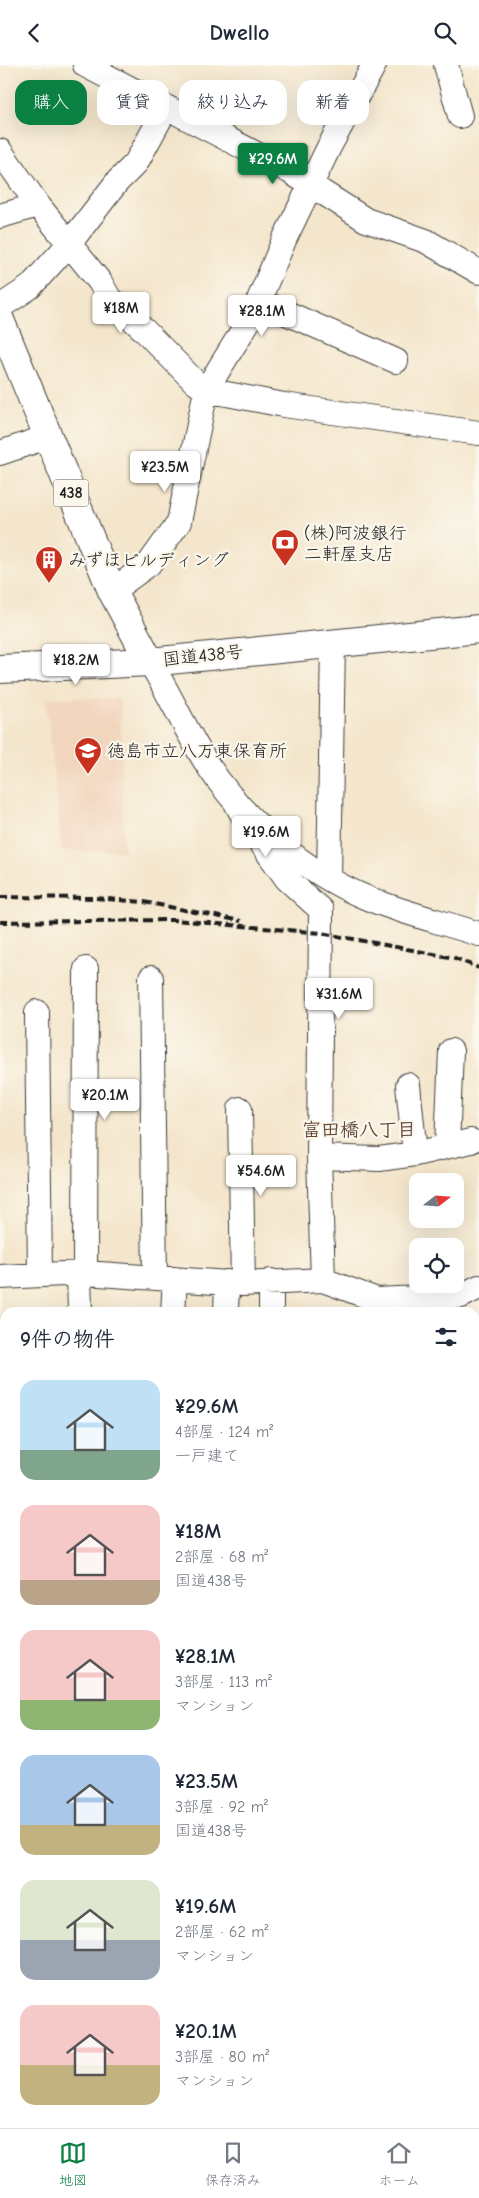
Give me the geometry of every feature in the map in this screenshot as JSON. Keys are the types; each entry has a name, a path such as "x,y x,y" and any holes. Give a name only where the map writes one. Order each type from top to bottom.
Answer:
{"main road":[{"name":"国道438号","path":"0,320 112,591 150,662 479,629"},
{"path":"0,669 150,662"}],"street":[{"path":"85,65 113,80"},
{"path":"112,591 149,564 179,522 206,391 254,314 284,238 312,186 329,147 374,65"},
{"path":"446,65 460,116"},
{"path":"169,110 289,171 366,220 426,241 479,272"},
{"path":"0,307 30,287 69,245 117,182 136,163 157,125"},
{"path":"0,151 38,205 100,282 109,298 144,329 206,391 284,405 479,433"},
{"path":"0,216 38,205"},
{"path":"259,301 396,361"},
{"path":"0,453 47,437"},
{"path":"329,879 333,643"},
{"path":"150,662 204,758 235,801 248,825 287,879 321,910 319,1157 323,1280"},
{"path":"235,801 273,839 306,865 329,879 368,899 479,934"},
{"path":"80,1307 86,969"},
{"path":"152,978 165,1279 172,1307"},
{"path":"37,1012 40,1275"},
{"path":"447,1146 451,1051"},
{"path":"408,1085 415,1154"},
{"path":"228,1307 235,1283 240,1109"},
{"path":"319,1157 379,1159 415,1154 471,1141"},
{"path":"0,1277 82,1273 235,1283 323,1280 379,1307 461,1296 479,1287"},
{"path":"271,1281 271,1307"}],"shaded area":[{"name":"徳島市立八万東保育所","path":"46,698 120,698 124,851 62,851"}],"railway":[{"path":"0,897 96,898 144,902 241,921"},
{"path":"0,922 174,920 321,933 455,958 479,968"}],"place":[{"name":"(株)阿波銀行 二軒屋支店","path":"285,567"},
{"name":"みずほビルディング","path":"49,584"},
{"name":"徳島市立八万東保育所","path":"88,775"}],"district":[{"name":"富田橋八丁目","path":"359,1130"}]}
